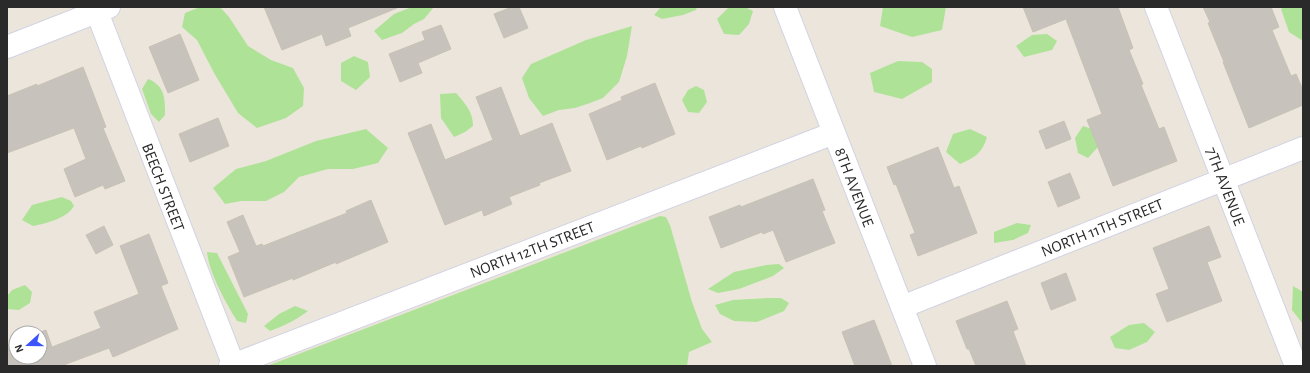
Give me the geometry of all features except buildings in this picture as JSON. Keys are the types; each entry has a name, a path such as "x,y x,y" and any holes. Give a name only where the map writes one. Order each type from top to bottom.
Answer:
{"street":[{"name":"8TH AVENUE","path":"785,7 925,366"},
{"name":"7TH AVENUE","path":"1156,7 1296,366"},
{"path":"7,47 100,9"},
{"name":"BEECH STREET","path":"100,9 232,366"},
{"name":"NORTH 12TH STREET","path":"232,366 834,133"},
{"name":"NORTH 11TH STREET","path":"902,307 1303,148"}],"green space":[{"path":"200,7 220,7 229,17 248,46 271,60 293,68 304,88 303,106 286,118 257,128 238,113 214,73 197,40 182,27 185,13"},
{"path":"412,7 434,7 424,19 402,33 382,40 374,31 394,14"},
{"path":"661,7 697,7 696,10 683,15 662,19 654,15"},
{"path":"729,7 745,7 753,11 749,24 739,35 724,34 717,19"},
{"path":"883,7 946,7 942,30 912,37 880,26"},
{"path":"1284,7 1303,7 1303,41 1289,32 1281,9"},
{"path":"632,26 627,56 619,82 603,98 575,108 559,110 543,116 529,98 522,78 531,64 586,40"},
{"path":"1047,34 1057,41 1052,50 1024,57 1016,46 1032,35"},
{"path":"354,56 368,62 370,77 356,90 341,81 341,63"},
{"path":"898,61 922,62 932,69 932,82 902,99 874,92 870,73"},
{"path":"148,79 158,85 163,93 165,115 159,122 151,114 142,89"},
{"path":"696,86 704,90 707,102 699,113 688,112 682,100 688,90"},
{"path":"456,93 470,112 473,126 454,137 441,118 440,94"},
{"path":"1083,126 1092,129 1098,136 1097,148 1088,158 1078,153 1075,138"},
{"path":"366,129 388,148 378,163 353,169 328,169 299,177 284,192 266,201 241,201 225,204 213,188 236,169 266,161 316,141"},
{"path":"970,129 987,137 978,154 960,164 946,152 953,134"},
{"path":"62,197 71,201 74,206 61,217 50,222 33,226 22,220 32,205"},
{"path":"660,216 666,217 670,225 692,302 702,329 712,342 689,352 687,366 267,366"},
{"path":"1017,223 1031,225 1028,233 1013,240 994,243 994,232"},
{"path":"207,252 217,253 248,314 246,323 237,321 228,306 214,278"},
{"path":"779,264 784,268 773,276 739,289 718,293 708,289 734,272 766,265"},
{"path":"25,285 32,292 30,303 19,310 7,309 7,296 12,290"},
{"path":"1293,286 1303,292 1303,324 1292,310"},
{"path":"781,298 789,303 784,311 757,322 734,321 720,314 715,305 733,300"},
{"path":"295,306 308,311 290,322 270,331 264,326 279,314"},
{"path":"1144,323 1155,332 1147,342 1129,350 1115,348 1110,337 1129,325"}]}
